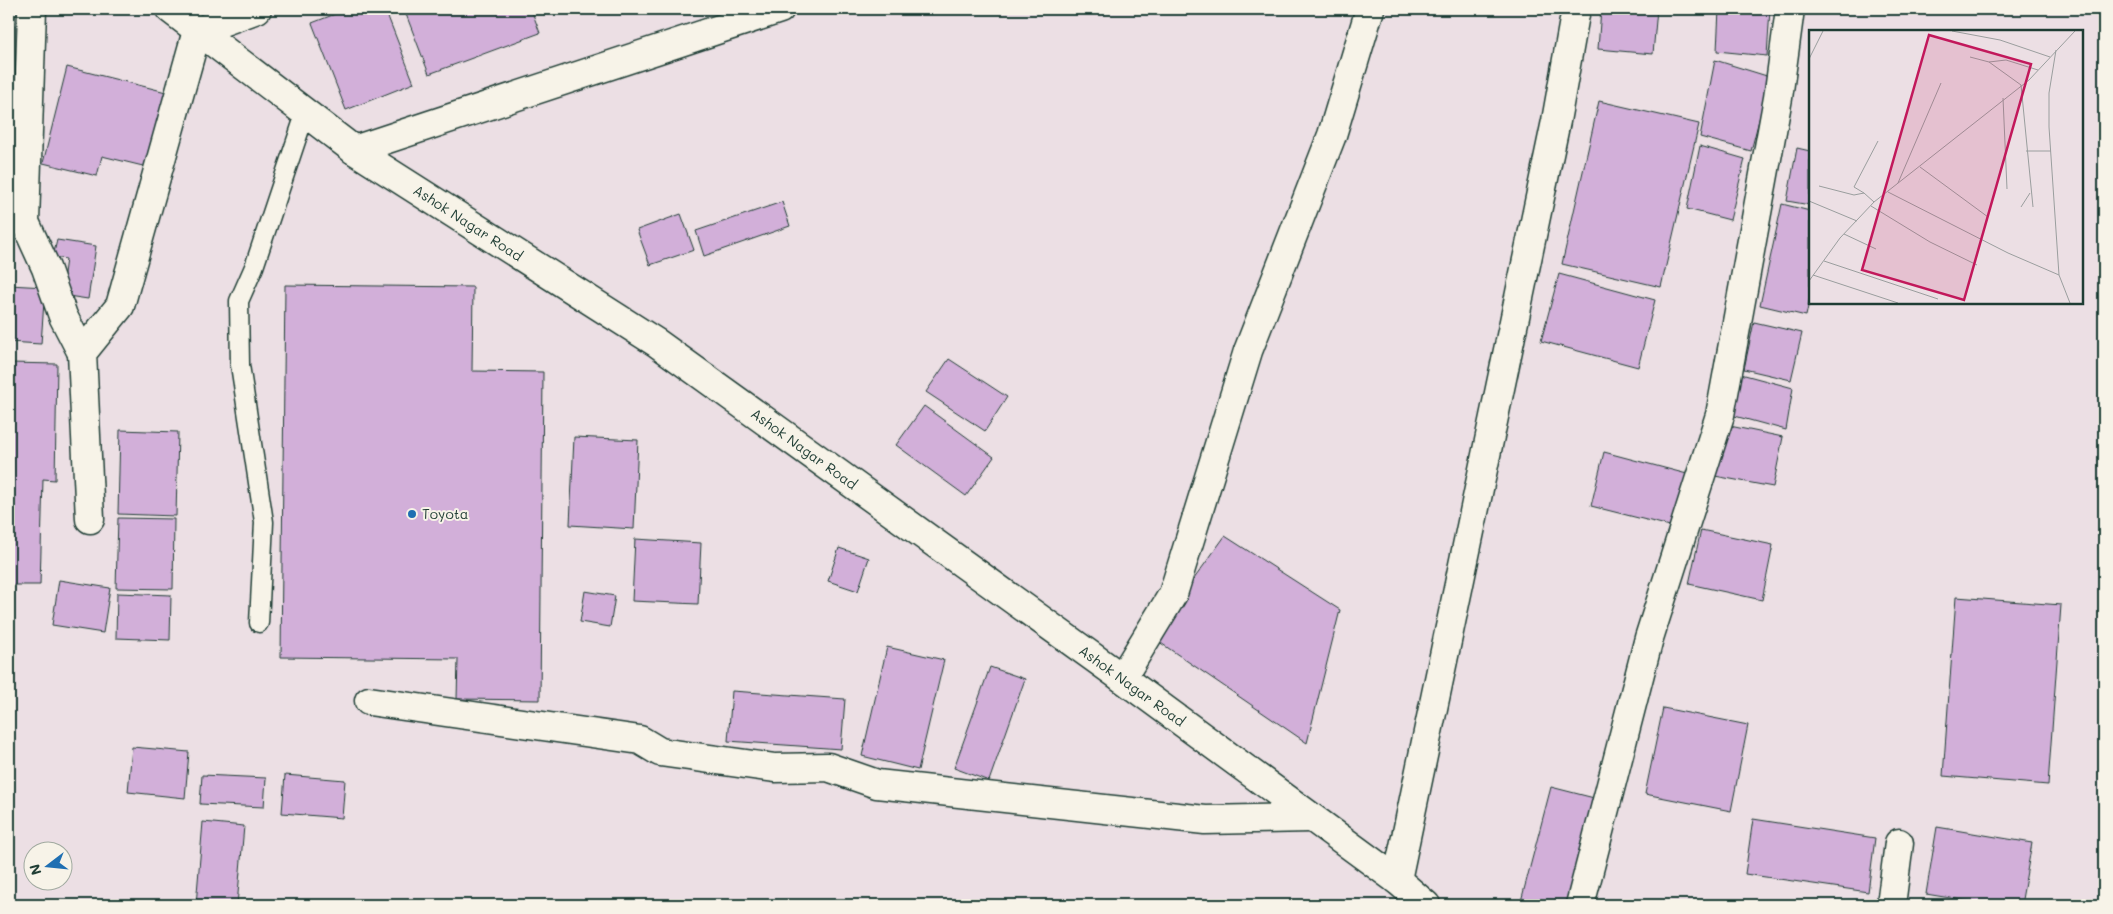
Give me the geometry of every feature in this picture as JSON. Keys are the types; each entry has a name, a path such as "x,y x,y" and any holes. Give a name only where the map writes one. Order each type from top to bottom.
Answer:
{"street":[{"path":"32,9 25,222 46,268 63,316 82,353 90,519"},
{"name":"Ashok Nagar Road","path":"170,9 306,111 354,150 657,343 1122,678 1310,818 1397,880 1426,905"},
{"path":"82,353 120,306 197,31 257,9"},
{"path":"354,150 780,9"},
{"path":"1122,678 1172,594 1248,351 1332,135 1370,9"},
{"path":"1397,880 1554,130 1576,9"},
{"path":"1580,905 1649,638 1720,415 1778,98 1790,9"},
{"path":"369,701 640,740 660,752 766,767 828,767 876,784 1205,820 1310,818"},
{"path":"1891,905 1899,843"}],"lane":[{"path":"259,623 264,522 240,365 239,301 257,258 306,111"}],"building":[{"path":"348,9 385,9 414,83 346,110 312,23"},
{"path":"404,9 531,9 540,33 429,74"},
{"path":"551,9 568,9 553,14"},
{"path":"1601,9 1657,9 1653,54 1598,49"},
{"path":"1719,9 1770,9 1767,56 1717,51"},
{"path":"1715,60 1770,77 1751,151 1700,137"},
{"path":"67,67 166,92 147,167 102,156 97,176 43,163"},
{"path":"1599,101 1699,124 1661,287 1562,264"},
{"path":"1700,146 1745,159 1730,220 1687,209"},
{"path":"1797,148 1809,151 1809,205 1787,201"},
{"path":"782,202 790,226 704,256 696,231"},
{"path":"1782,204 1809,211 1809,302 1806,316 1760,305"},
{"path":"681,214 694,250 650,265 637,230"},
{"path":"57,240 96,246 88,299 61,295 66,259 53,257"},
{"path":"1559,274 1655,300 1638,367 1541,341"},
{"path":"9,285 45,287 41,344 9,342"},
{"name":"Toyota","path":"285,285 473,287 472,371 543,372 540,700 457,699 458,659 281,657"},
{"path":"1754,322 1802,333 1791,380 1744,369"},
{"path":"949,359 1007,397 985,431 926,392"},
{"path":"9,363 57,364 55,480 43,479 40,585 9,585"},
{"path":"1741,374 1793,388 1786,430 1731,415"},
{"path":"924,406 994,457 966,496 896,445"},
{"path":"1725,425 1783,437 1773,487 1715,476"},
{"path":"120,430 178,432 176,516 118,514"},
{"path":"574,437 638,440 634,529 570,525"},
{"path":"1604,452 1687,474 1674,527 1591,506"},
{"path":"118,518 174,519 173,589 116,588"},
{"path":"1701,530 1773,545 1762,600 1689,584"},
{"path":"1225,536 1340,610 1307,743 1152,637"},
{"path":"635,539 701,543 698,604 632,601"},
{"path":"839,548 869,558 858,591 828,581"},
{"path":"59,580 110,588 103,633 52,625"},
{"path":"585,591 615,596 610,627 580,622"},
{"path":"117,593 171,595 170,640 116,638"},
{"path":"1956,597 2061,605 2048,785 1943,776"},
{"path":"887,647 944,660 918,770 862,756"},
{"path":"990,667 1025,679 989,781 954,768"},
{"path":"732,691 845,699 841,749 728,741"},
{"path":"1663,708 1748,725 1731,811 1645,794"},
{"path":"132,747 189,752 185,798 128,792"},
{"path":"202,775 266,778 264,807 200,804"},
{"path":"285,775 345,780 342,818 282,813"},
{"path":"1551,787 1598,799 1570,905 1520,905"},
{"path":"1753,819 1875,838 1868,892 1745,874"},
{"path":"203,822 244,826 237,905 196,905"},
{"path":"1937,827 2032,843 2021,905 1992,905 1926,894"}],"place":[{"name":"Toyota","path":"412,514"}]}
